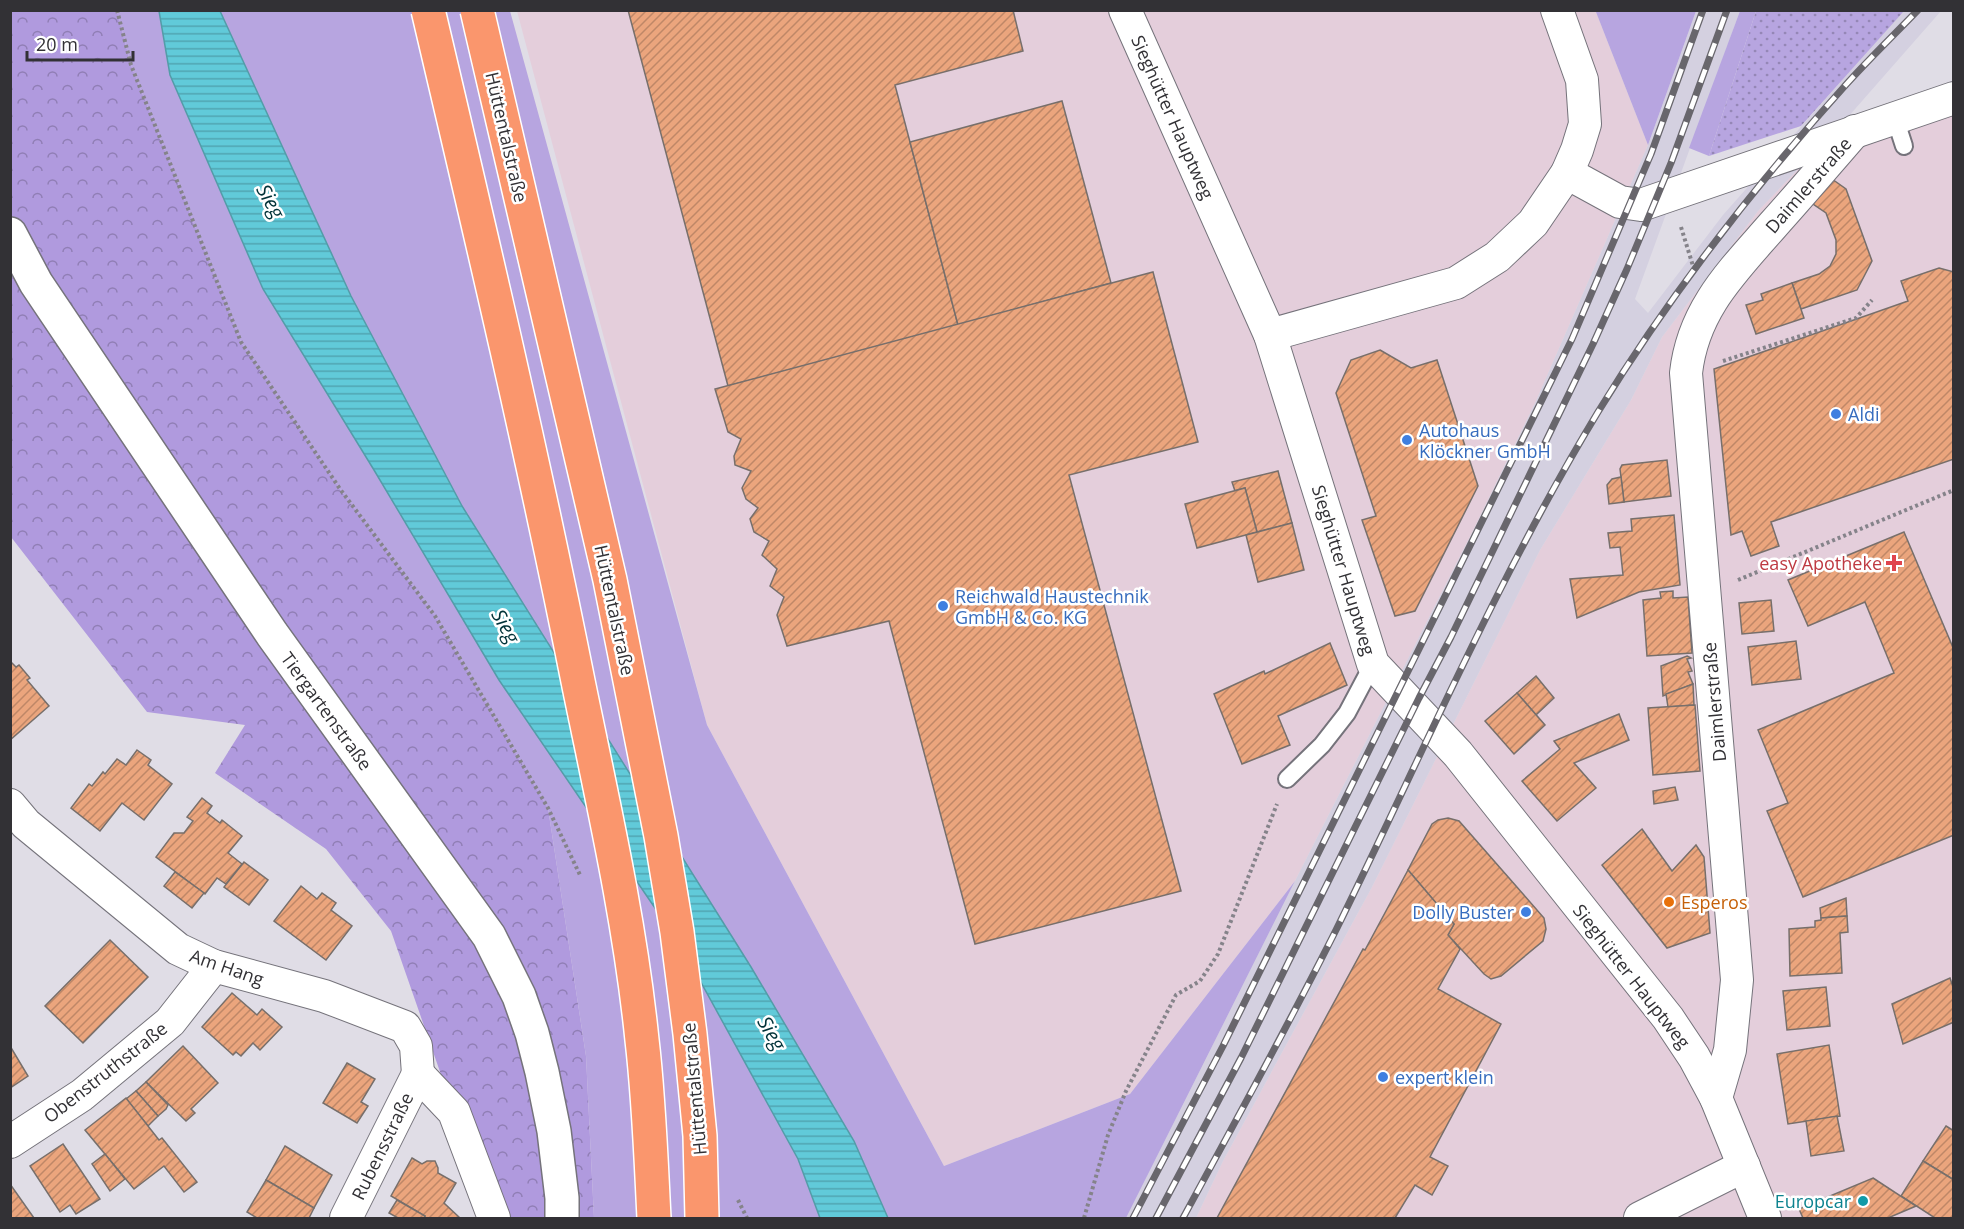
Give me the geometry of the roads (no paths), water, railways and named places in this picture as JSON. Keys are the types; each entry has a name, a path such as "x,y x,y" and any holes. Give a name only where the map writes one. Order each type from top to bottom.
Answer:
{"highway":[{"path":"428,10 519,401 561,593 609,837 627,935 642,1037 654,1218"},
{"name":"Hüttentalstraße","path":"477,10 610,580 661,836 677,932 690,1034 700,1136 702,1218"}],"street":[{"name":"Sieghütter Hauptweg","path":"1125,10 1270,335 1373,664 1458,754 1668,1018 1694,1057 1716,1098 1765,1218"},
{"path":"1270,335 1456,283 1497,257 1533,223 1567,173 1585,124 1581,80 1557,10"},
{"path":"1855,131 1899,132 1953,98"},
{"name":"Daimlerstraße","path":"1567,173 1620,202 1641,205 1855,131"},
{"name":"Daimlerstraße","path":"1716,1098 1730,1050 1737,980 1686,373 1688,351 1719,287 1855,131"},
{"name":"Tiergartenstraße","path":"10,234 36,283 272,634 489,936 519,996 540,1062 554,1131 562,1198 562,1218"},
{"name":"Am Hang","path":"10,806 26,824 178,950 214,966 324,996 405,1027 416,1046 418,1074"},
{"name":"Obenstruthstraße","path":"10,1142 82,1095 170,1022 214,966"},
{"path":"418,1074 454,1112 494,1218"},
{"name":"Rubensstraße","path":"346,1218 418,1074"},
{"path":"1640,1218 1744,1166"}],"lane":[{"path":"1287,779 1322,745 1347,713 1373,664"}],"water":[{"name":"Sieg","path":"159,11 220,11 351,296 462,506 751,967 854,1141 888,1218 820,1218 798,1159 681,946 499,680 263,289 170,75"}],"railway":[{"path":"1133,1218 1223,1046 1572,339 1651,154 1703,10"},
{"path":"1156,1218 1241,1058 1451,637 1593,344 1671,163 1727,10"},
{"path":"1183,1218 1337,928 1494,602 1562,474 1598,412 1654,326 1713,244 1777,164 1843,88 1918,10"}],"place":[{"name":"Aldi","path":"1836,414"},
{"name":"Autohaus Klöckner GmbH","path":"1407,440"},
{"name":"easy Apotheke","path":"1894,563"},
{"name":"Reichwald Haustechnik GmbH & Co. KG","path":"943,606"},
{"name":"Esperos","path":"1669,902"},
{"name":"Dolly Buster","path":"1526,912"},
{"name":"expert klein","path":"1383,1077"},
{"name":"Europcar","path":"1863,1201"}]}
